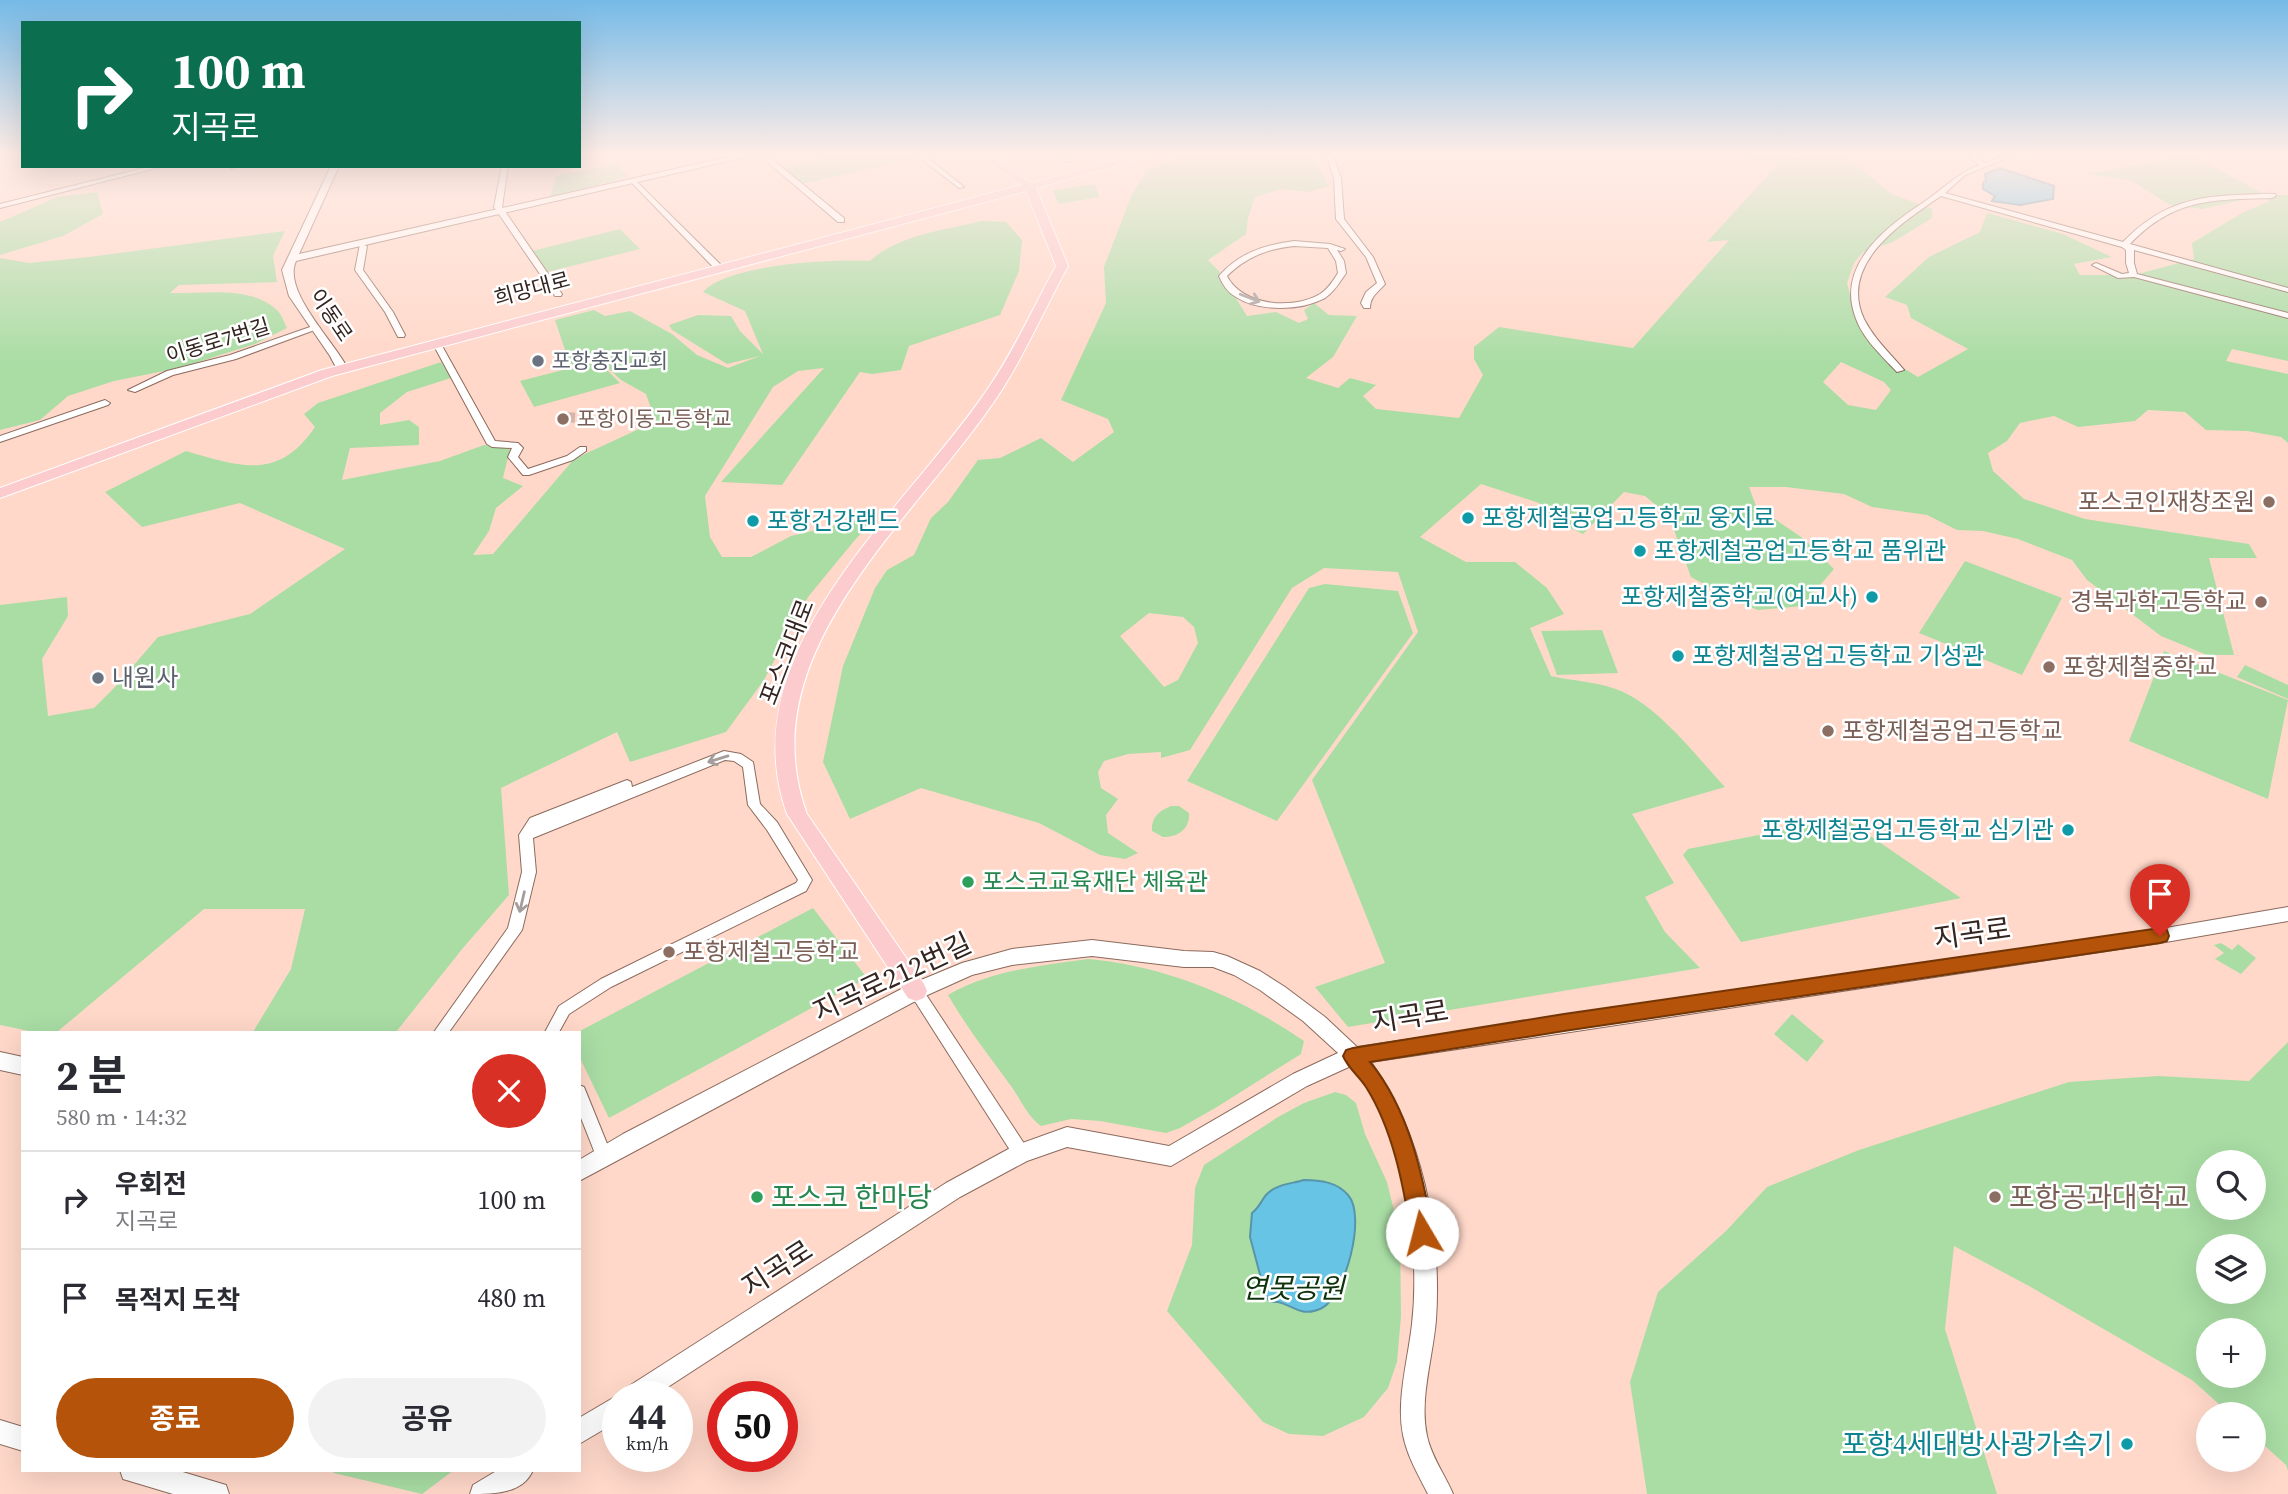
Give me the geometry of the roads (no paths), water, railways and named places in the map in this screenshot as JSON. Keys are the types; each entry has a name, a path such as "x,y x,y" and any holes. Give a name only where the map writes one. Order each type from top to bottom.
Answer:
{"main road":[{"name":"이동로","path":"308,225 288,270 294,296 340,365"},
{"path":"292,260 455,225"},
{"name":"희망대로","path":"0,486 340,365 871,225"},
{"name":"포스코대로","path":"916,991 797,814 786,778 783,732 792,698 817,630 838,592 996,388 1058,276 1062,262 1045,225"},
{"name":"희망대로","path":"0,493 340,365 437,344 682,275"},
{"name":"지곡로","path":"657,1381 953,1190 1021,1153 1067,1137 1171,1156 1300,1080 1353,1056 2160,936 2288,914"},
{"name":"지곡로212번길","path":"581,1170 916,991 969,968 1012,957 1092,948 1184,959 1212,959 1249,974 1277,991 1330,1032 1362,1064 1381,1094 1416,1195 1425,1269 1425,1306 1415,1435 1441,1494"},
{"path":"0,1061 21,1066"},
{"path":"581,1431 602,1417"},
{"path":"0,1432 21,1438"},
{"path":"139,1472 217,1494"},
{"path":"482,1494 518,1472"}],"street":[{"path":"510,225 558,294"},
{"path":"676,225 717,266"},
{"path":"1345,225 1377,269 1381,284 1369,294 1365,303 1367,306"},
{"path":"1897,225 1868,251 1856,271 1854,300 1861,325 1883,354 1900,370"},
{"path":"2051,225 2288,290"},
{"path":"2125,245 2143,225"},
{"path":"1335,249 1343,269 1342,274 1325,294 1300,305 1263,303 1235,292 1223,276 1257,249 1302,245 1335,249 1363,247"},
{"path":"2125,245 2130,249 2130,263 2134,275"},
{"path":"363,246 359,270 389,312 401,335"},
{"path":"2096,265 2121,275"},
{"path":"2111,278 2134,275 2286,315"},
{"name":"이동로7번길","path":"132,390 170,373 233,357 316,328"},
{"path":"437,344 492,444 518,447 513,457 526,473 570,458 583,449"},
{"path":"0,439 105,402"},
{"path":"442,1031 515,930 528,872 526,835 724,755 737,757 749,765 754,805 766,818 805,880 801,887 606,982 564,1010 553,1031"},
{"name":"포스코대로","path":"916,991 1021,1153"},
{"path":"581,1103 586,1130 604,1156"}],"water":[{"path":"1304,1180 1339,1187 1348,1195 1353,1205 1355,1220 1351,1255 1338,1288 1322,1308 1306,1312 1271,1302 1266,1297 1250,1237 1252,1213 1266,1195 1279,1186"}],"tunnel":[{"path":"565,417 579,418"}],"place":[{"name":"포항충진교회","path":"538,361"},
{"name":"포항이동고등학교","path":"563,419"},
{"name":"포스코인재창조원","path":"2269,502"},
{"name":"포항제철공업고등학교 웅지료","path":"1468,518"},
{"name":"포항건강랜드","path":"753,521"},
{"name":"포항제철공업고등학교 품위관","path":"1640,551"},
{"name":"포항제철중학교(여교사)","path":"1872,597"},
{"name":"경북과학고등학교","path":"2261,602"},
{"name":"포항제철공업고등학교 기성관","path":"1678,656"},
{"name":"포항제철중학교","path":"2049,667"},
{"name":"내원사","path":"98,678"},
{"name":"포항제철공업고등학교","path":"1828,731"},
{"name":"포항제철공업고등학교 심기관","path":"2068,830"},
{"name":"포스코교육재단 체육관","path":"968,882"},
{"name":"포항제철고등학교","path":"669,952"},
{"name":"포스코 한마당","path":"757,1197"},
{"name":"포항공과대학교","path":"1995,1197"},
{"name":"포항4세대방사광가속기","path":"2127,1444"}],"park label":[{"name":"연못공원","path":"1293,1288"}]}
